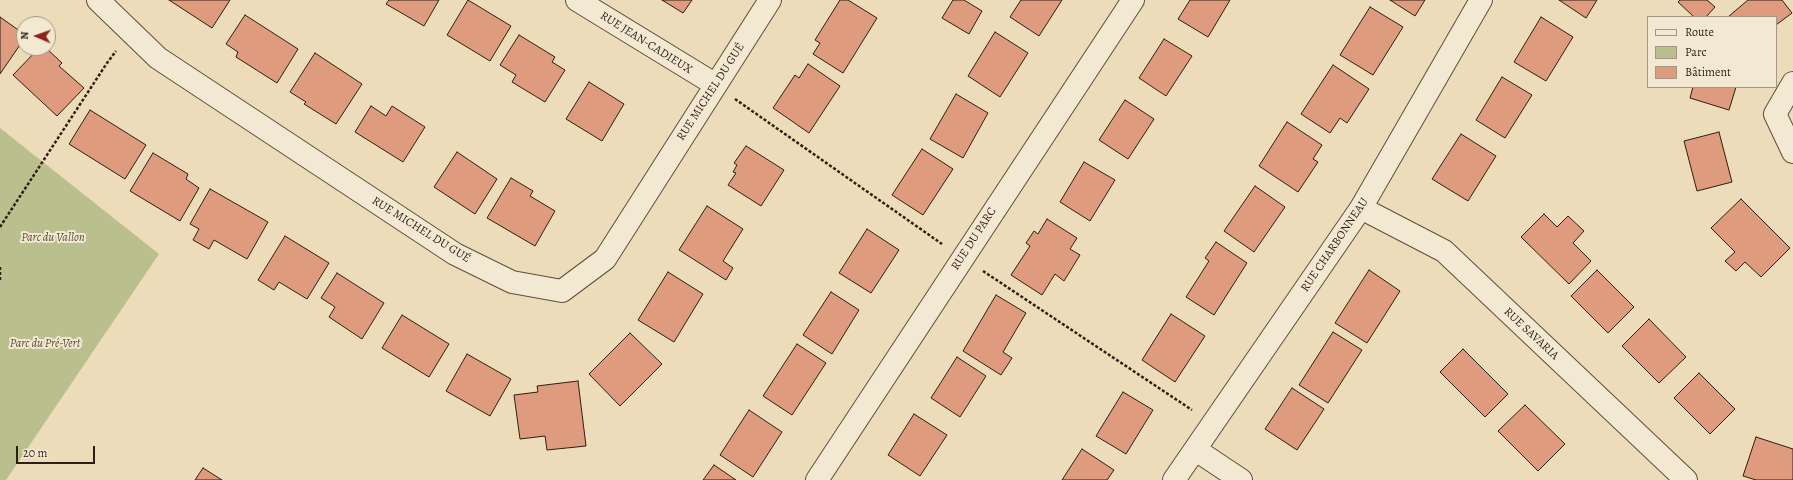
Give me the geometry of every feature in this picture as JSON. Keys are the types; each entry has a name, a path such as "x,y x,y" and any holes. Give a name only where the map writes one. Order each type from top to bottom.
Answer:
{"street":[{"name":"RUE MICHEL DU GUÉ","path":"98,0 158,58 455,254 512,282 562,292 605,259 770,0"},
{"name":"RUE JEAN-CADIEUX","path":"577,0 716,86"},
{"name":"RUE DU PARC","path":"817,480 962,257 1133,0"},
{"name":"RUE CHARBONNEAU","path":"1174,480 1361,208 1481,0"},
{"path":"1793,83 1775,114 1793,152"},
{"name":"RUE SAVARIA","path":"1361,208 1444,251 1686,480"},
{"path":"1196,450 1241,480"}],"path":[{"path":"0,227 107,63 132,32"},
{"path":"716,86 962,257 1212,424"},
{"path":"0,267 0,280"}],"green space":[{"path":"0,128 159,254 6,480 0,480"}],"building":[{"path":"169,0 230,0 212,28"},
{"path":"389,0 439,0 424,26 386,4"},
{"path":"468,0 511,26 490,61 447,35"},
{"path":"662,0 692,0 683,13"},
{"path":"840,0 848,0 877,18 843,73 813,54 820,43 815,40"},
{"path":"953,0 964,0 982,11 969,34 942,18"},
{"path":"1021,0 1062,0 1039,36 1010,17"},
{"path":"1190,0 1230,0 1208,37 1178,19"},
{"path":"1390,0 1425,0 1415,16"},
{"path":"1559,0 1597,0 1586,18"},
{"path":"1680,0 1707,0 1715,7 1707,16 1693,16 1678,2"},
{"path":"1748,0 1782,0 1792,13 1777,24 1777,16 1729,16"},
{"path":"1370,7 1403,27 1373,75 1340,55"},
{"path":"245,15 298,49 277,83 236,57 238,52 226,44"},
{"path":"0,17 16,28 16,51 0,74"},
{"path":"1541,17 1573,37 1546,81 1514,62"},
{"path":"995,32 1028,53 1000,97 968,76"},
{"path":"519,35 555,57 552,62 565,70 545,102 512,82 516,75 500,65"},
{"path":"1164,39 1192,56 1166,96 1139,78"},
{"path":"315,53 362,84 336,124 304,104 306,102 290,92"},
{"path":"31,56 55,56 62,63 59,66 84,88 57,116 13,75"},
{"path":"808,64 840,86 809,133 773,108 795,75 799,78"},
{"path":"1333,65 1369,89 1347,123 1340,118 1330,133 1301,114"},
{"path":"1502,77 1532,95 1505,138 1476,120"},
{"path":"589,82 624,104 602,141 566,119"},
{"path":"1693,88 1736,88 1729,110 1690,98"},
{"path":"956,94 988,113 963,158 930,139"},
{"path":"1125,100 1154,119 1128,159 1099,140"},
{"path":"371,106 386,116 392,106 425,127 403,162 355,132"},
{"path":"90,110 146,145 125,179 69,144"},
{"path":"1287,122 1322,145 1313,159 1318,162 1298,192 1259,166"},
{"path":"1719,132 1732,182 1697,191 1684,141"},
{"path":"1461,134 1496,156 1468,201 1432,179"},
{"path":"746,146 784,170 761,206 728,185 736,173 733,172 737,165 734,163"},
{"path":"922,149 953,169 923,215 892,195"},
{"path":"457,152 497,179 475,214 434,187"},
{"path":"153,153 188,174 186,179 199,188 180,221 130,191"},
{"path":"1084,162 1115,180 1090,221 1060,202"},
{"path":"511,178 533,191 530,196 555,211 535,246 487,218"},
{"path":"1255,186 1285,207 1254,252 1224,231"},
{"path":"210,189 268,222 247,259 214,240 209,249 193,240 199,229 190,224"},
{"path":"1741,199 1790,248 1761,277 1745,262 1736,271 1725,261 1735,252 1711,228"},
{"path":"707,206 743,229 723,261 733,268 726,280 679,250"},
{"path":"1544,214 1557,227 1568,216 1584,231 1573,243 1591,261 1569,284 1521,237"},
{"path":"1047,219 1077,238 1070,249 1080,255 1064,281 1055,274 1042,295 1011,275 1030,246 1026,243 1034,231 1038,234"},
{"path":"867,229 899,250 871,293 839,273"},
{"path":"285,236 329,263 307,299 279,282 274,290 258,280"},
{"path":"1216,242 1247,263 1214,315 1186,297 1209,261 1205,258"},
{"path":"1369,270 1400,291 1367,343 1335,323"},
{"path":"1597,270 1634,307 1608,333 1571,296"},
{"path":"668,272 703,294 674,342 638,320"},
{"path":"337,273 384,303 362,339 329,317 335,307 321,298"},
{"path":"831,292 859,310 832,354 803,335"},
{"path":"996,295 1026,313 1003,352 1012,358 1001,375 963,351"},
{"path":"1171,314 1205,336 1175,382 1142,360"},
{"path":"402,315 449,344 429,377 382,348"},
{"path":"1649,319 1686,357 1659,383 1622,346"},
{"path":"1333,332 1362,350 1328,403 1299,385"},
{"path":"630,333 662,364 620,406 589,374"},
{"path":"797,344 826,363 792,415 763,396"},
{"path":"1463,349 1508,394 1485,417 1440,372"},
{"path":"467,354 511,379 490,416 446,391"},
{"path":"957,357 986,376 960,417 931,398"},
{"path":"1699,373 1735,409 1710,434 1674,398"},
{"path":"578,381 586,446 547,450 545,436 520,439 514,395 538,392 537,386"},
{"path":"1292,388 1324,409 1297,450 1265,429"},
{"path":"1123,392 1153,410 1126,454 1096,436"},
{"path":"1525,405 1565,444 1538,471 1498,431"},
{"path":"749,410 782,432 753,477 720,455"},
{"path":"914,414 947,435 920,476 888,455"},
{"path":"1756,437 1793,449 1793,480 1756,480 1743,476"},
{"path":"1082,449 1114,470 1107,480 1062,480"},
{"path":"714,465 736,480 703,480"},
{"path":"203,468 222,480 195,480"}],"park label":[{"name":"Parc du Vallon","path":"53,238"},
{"name":"Parc du Pré-Vert","path":"45,344"}]}
